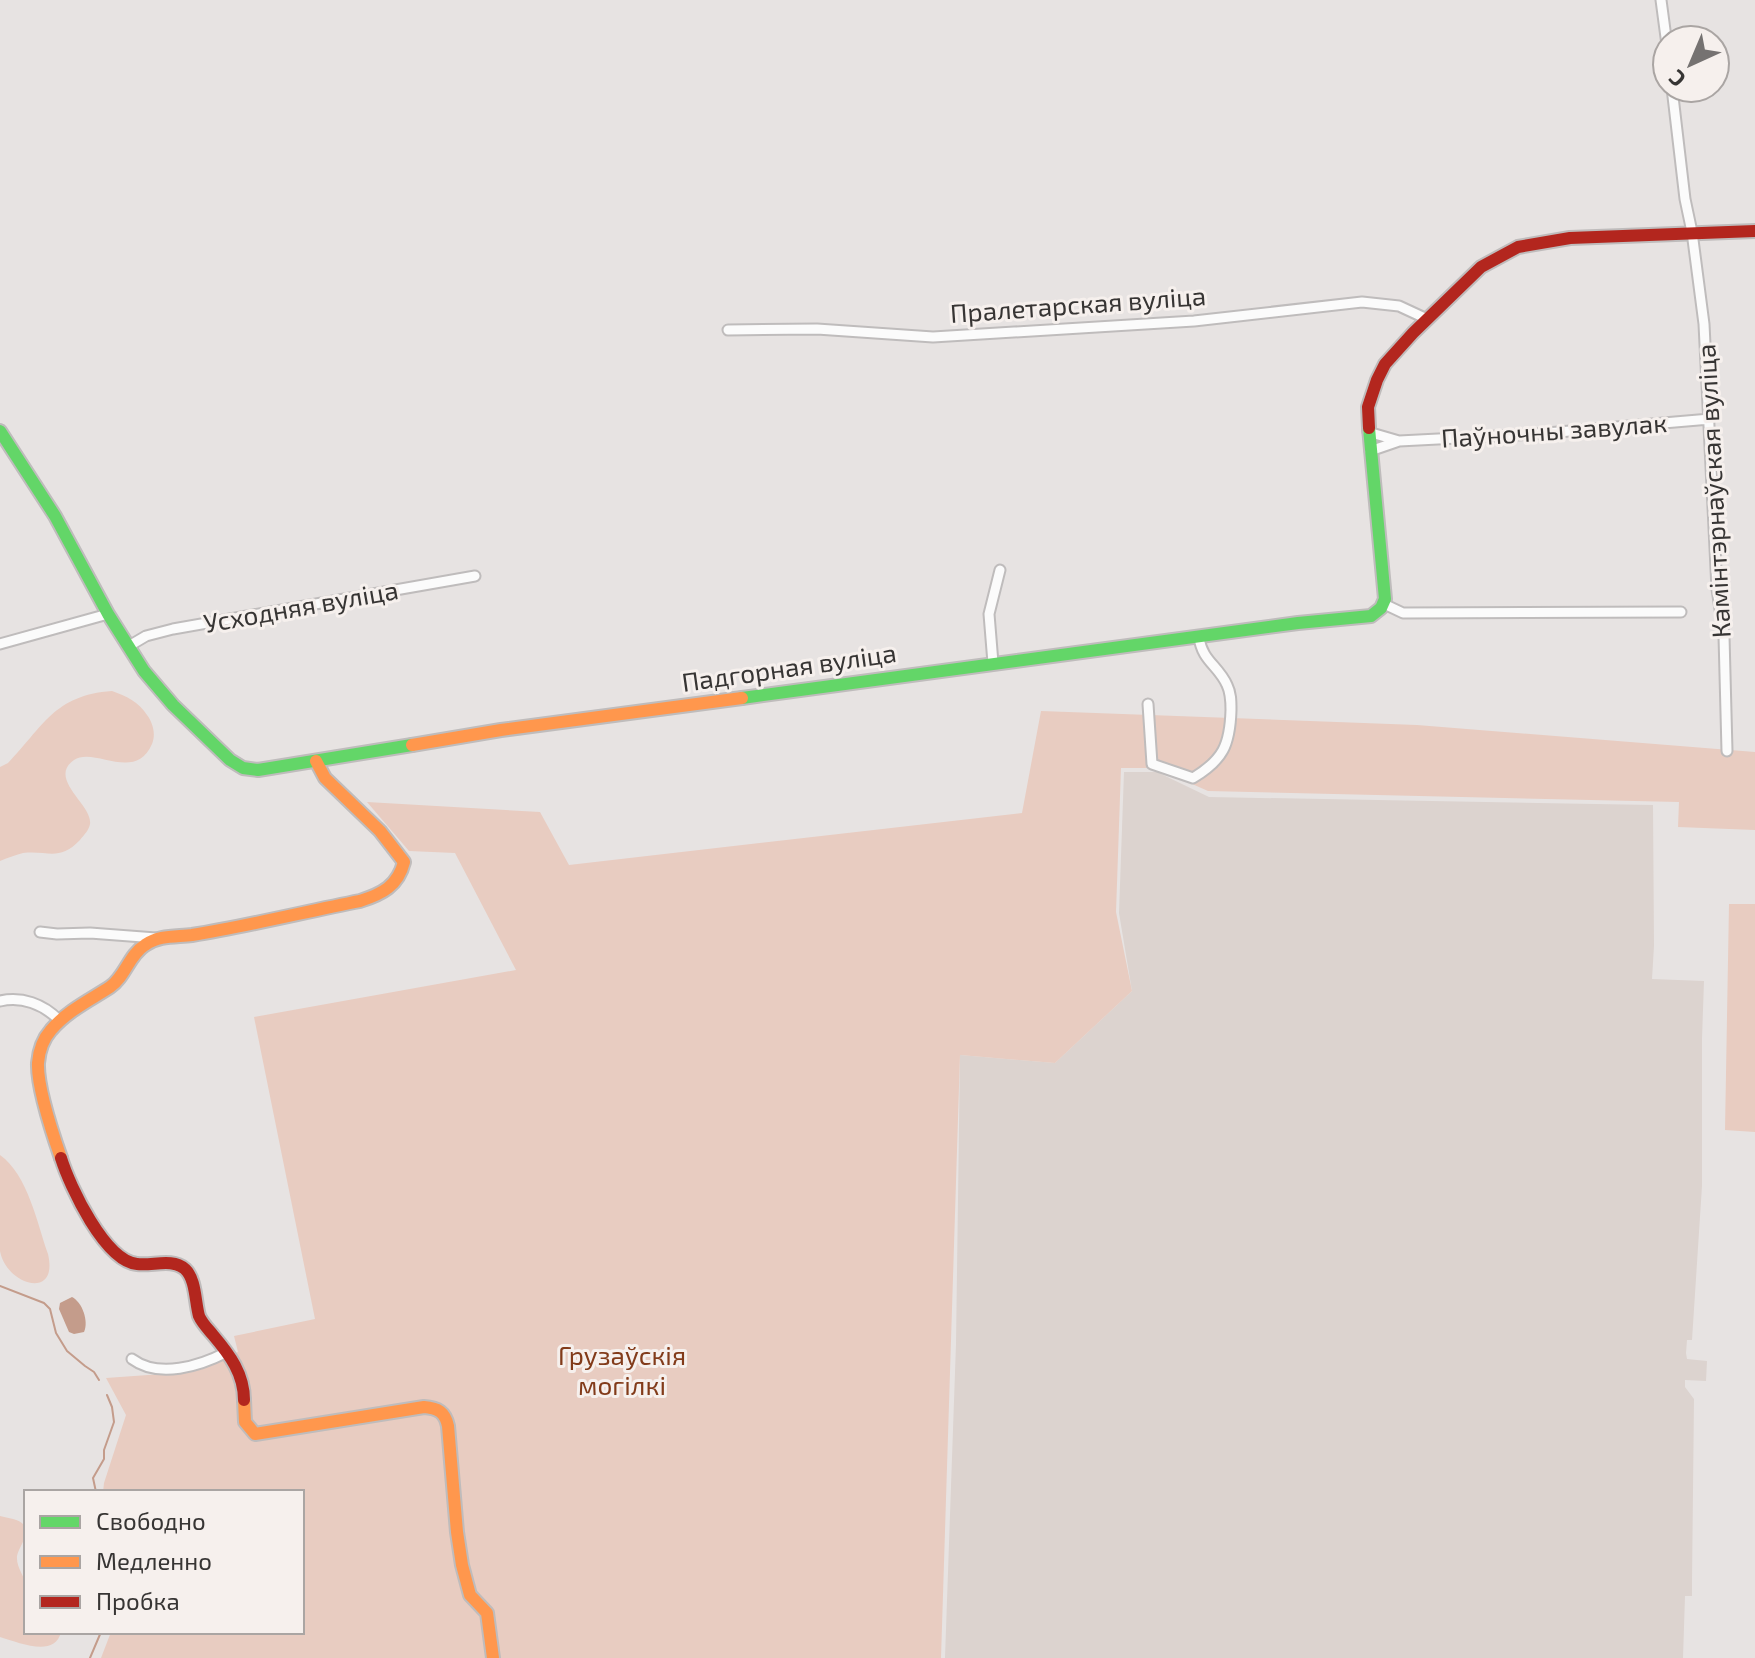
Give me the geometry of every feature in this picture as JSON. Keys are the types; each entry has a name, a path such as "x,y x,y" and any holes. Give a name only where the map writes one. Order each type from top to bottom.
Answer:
{"street":[{"path":"1661,0 1664,24"},
{"name":"Камінтэрнаўская вуліца","path":"1674,104 1704,324 1717,589 1724,636 1727,751"},
{"path":"1681,612 1403,613 1384,604 1368,407 1385,364 1396,351 1481,267 1518,247 1570,238 1755,231"},
{"name":"Пралетарская вуліца","path":"728,330 817,329 933,337 1194,321 1362,302 1399,306 1427,319"},
{"name":"Паўночны завулак","path":"1369,442 1535,434 1710,419"},
{"name":"Падгорная вуліца","path":"0,431 55,516 108,614 154,686 239,767 247,770 501,730 1298,623 1363,617 1377,612 1384,604"},
{"name":"Паўночны завулак","path":"1369,442 1399,441"},
{"path":"993,663 989,614 1000,570"},
{"name":"Усходняя вуліца","path":"129,646 146,636 173,629 475,576"},
{"path":"0,644 108,614"},
{"path":"1148,704 1152,764 1193,778 1210,768 1226,742 1231,698 1228,686 1200,648 1199,637"},
{"path":"40,932 159,938 191,935 360,901 383,893 393,886 403,871 404,862 379,829 325,779 316,761"},
{"path":"159,938 137,951 106,990 59,1020 42,1042 39,1074 57,1147 79,1201 103,1239 128,1262 144,1265 175,1263 187,1269 200,1319 239,1372 244,1387 245,1422 255,1434 424,1407 444,1412 462,1565 470,1595 487,1613 493,1658"},
{"path":"0,1001 13,999 31,1002 59,1020"},
{"path":"132,1359 151,1369 230,1357"}],"shaded area":[{"path":"1124,772 1157,772 1209,797 1653,805 1652,979 1704,981 1702,1186 1692,1340 1687,1340 1686,1353 1687,1359 1707,1361 1706,1381 1685,1380 1685,1387 1694,1399 1692,1596 1685,1596 1683,1658 945,1658 956,1344 960,1055 1055,1063 1132,991 1119,913"},
{"path":"72,1297 82,1307 86,1323 84,1332 74,1334 69,1332 59,1309 60,1303"}],"green space":[{"path":"112,691 136,703 151,722 153,740 145,755 125,763 92,757 74,760 67,767 66,775 68,784 89,817 86,832 66,851 23,853 0,861 0,767 8,763 41,725 63,706 92,694"},
{"name":"Грузаўскія могілкі","path":"1041,711 1417,725 1755,752 1755,830 1678,827 1679,802 1208,791 1156,768 1121,768 1116,912 1132,991 1055,1063 960,1055 941,1658 101,1658 110,1634 304,1634 304,1490 103,1490 126,1415 106,1378 190,1372 238,1352 234,1336 315,1319 254,1017 516,970 455,853 409,851 367,802 540,812 569,865 1022,813"},
{"path":"1729,904 1755,904 1755,1132 1725,1130"},
{"path":"0,1155 25,1187 48,1254 49,1269 46,1278 39,1283 30,1283 12,1272 4,1263 0,1251"},
{"path":"0,1516 24,1525 24,1539 17,1556 24,1579 24,1634 60,1634 52,1645 44,1647 0,1637"}],"waterway":[{"path":"0,1286 44,1303 50,1309 56,1333 67,1351 94,1372 99,1380"},
{"path":"96,1490 93,1478 104,1459 114,1422 107,1395"},
{"path":"90,1658 100,1634"}],"traffic: fast":[{"path":"742,698 1298,623 1371,616 1381,608 1385,599 1369,428"},
{"path":"0,431 55,516 108,614 144,671 173,705 230,760 243,768 258,770 412,745"}],"traffic: slow":[{"path":"412,745 742,698"},
{"path":"61,1158 40,1085 38,1063 42,1045 64,1017 115,983 140,949 162,938 192,935 360,901 382,892 398,877 404,862 380,831 325,778 316,761"},
{"path":"244,1400 245,1422 255,1434 424,1407 443,1414 448,1426 462,1565 470,1595 487,1613 493,1658"}],"traffic: jam":[{"path":"1369,428 1368,407 1385,364 1481,267 1518,247 1570,238 1755,231"},
{"path":"61,1158 90,1221 113,1250 125,1260 137,1264 174,1264 189,1273 199,1316 235,1365 242,1382 244,1400"}]}
